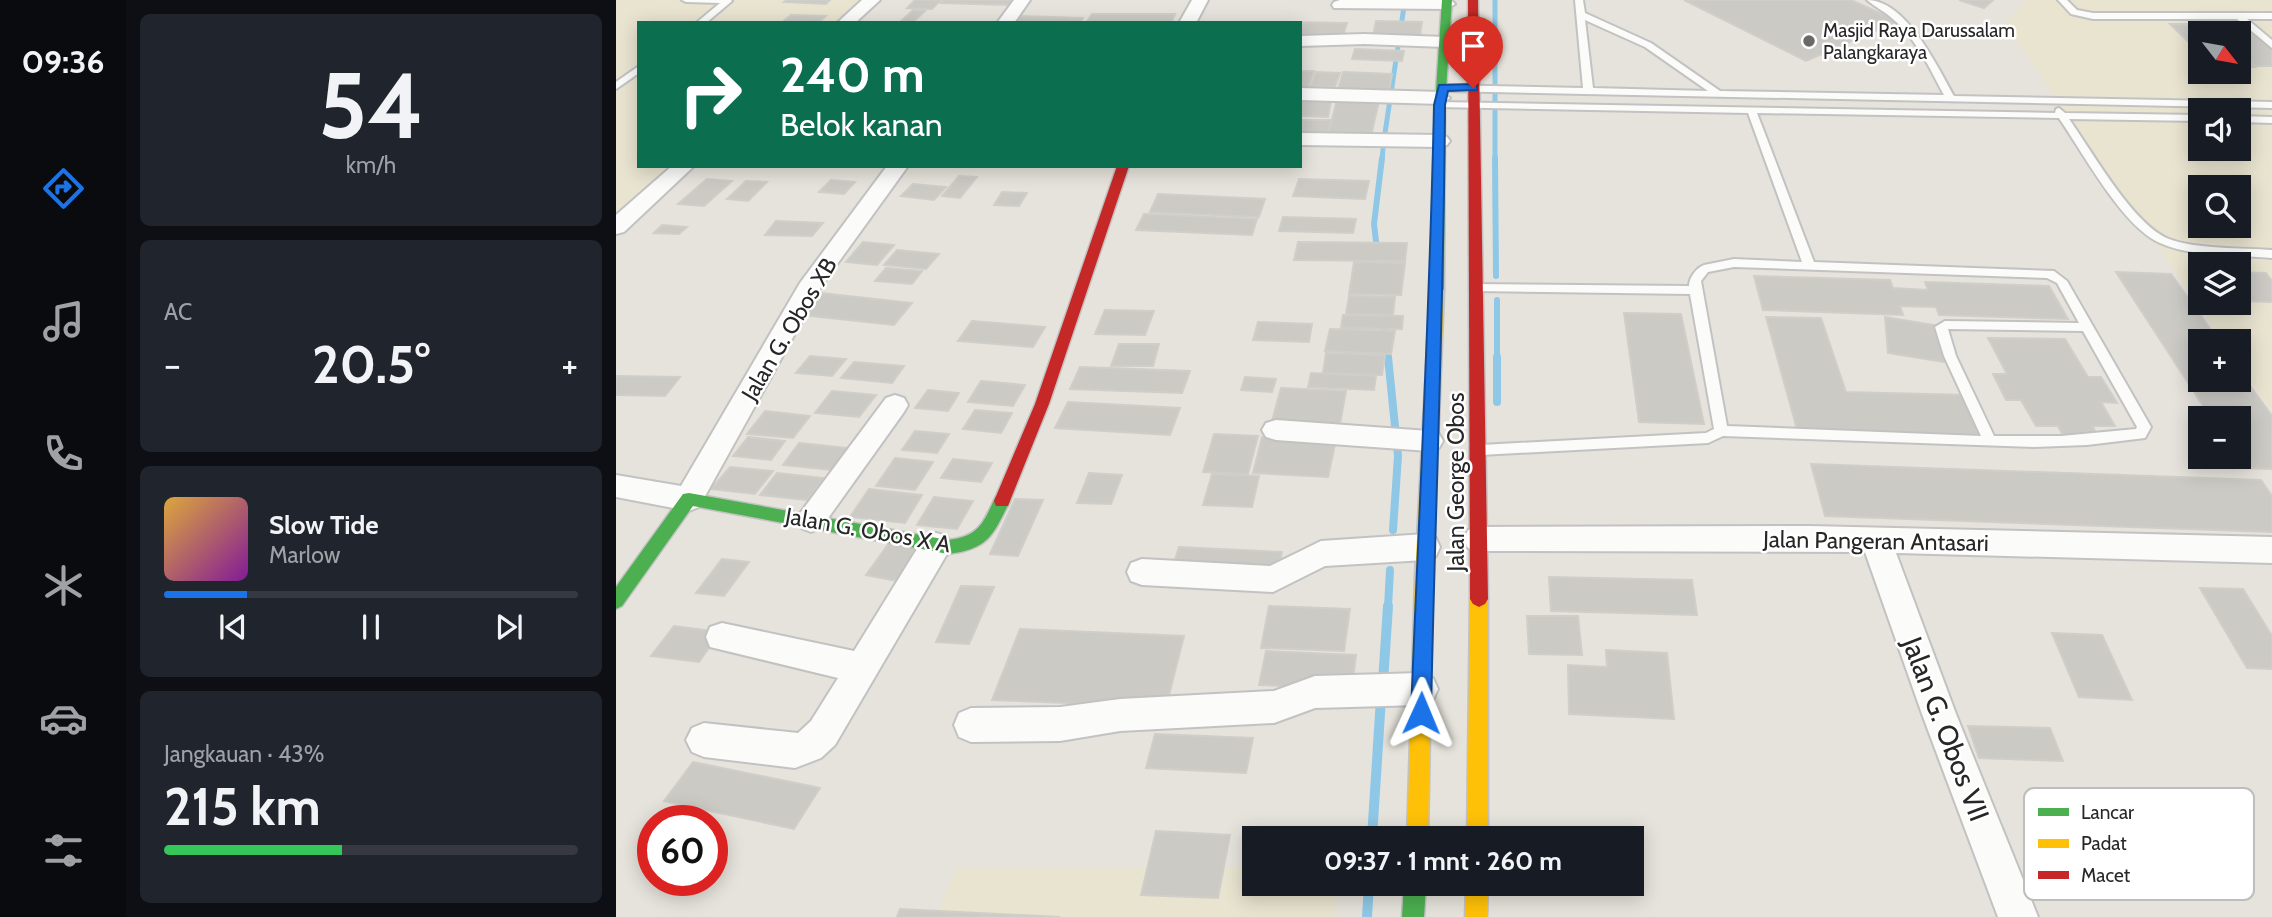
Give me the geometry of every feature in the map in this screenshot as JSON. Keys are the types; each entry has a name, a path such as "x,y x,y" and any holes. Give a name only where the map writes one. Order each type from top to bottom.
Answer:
{"main road":[{"name":"Jalan George Obos","path":"1473,0 1480,450 1477,826"},
{"name":"Jalan George Obos","path":"1417,826 1425,547 1437,287 1441,97 1447,2"},
{"name":"Jalan G. Obos X A","path":"690,499 936,545 963,547 981,539 1006,494 1042,404 1122,168"},
{"path":"616,601 690,499"},
{"path":"1413,917 1414,896"},
{"path":"1476,917 1477,896"}],"street":[{"path":"847,21 872,0"},
{"path":"1006,21 1022,0"},
{"path":"1189,21 1200,0"},
{"path":"1340,5 1447,2"},
{"path":"1302,41 1364,39 1445,42"},
{"path":"1302,94 1441,97"},
{"path":"1302,139 1440,141"},
{"path":"616,227 682,168"},
{"name":"Jalan G. Obos XB","path":"690,499 812,283 897,168"},
{"path":"811,520 895,405"},
{"path":"1276,430 1429,441"},
{"path":"616,486 690,499"},
{"name":"Jalan Pangeran Antasari","path":"1479,539 1876,540 2272,550"},
{"name":"Jalan G. Obos VII","path":"1876,540 1939,715 2018,917"},
{"path":"704,740 795,751 809,746 823,733 936,545"},
{"path":"1142,572 1273,579 1321,554 1425,547"},
{"path":"722,637 862,668"},
{"path":"971,725 1060,724 1120,715 1274,707 1315,692 1421,689"}],"lane":[{"path":"685,0 728,1"},
{"path":"1579,0 1588,89"},
{"path":"1871,0 1901,19 1919,42 1951,99"},
{"path":"2062,0 2074,12 2093,16 2272,16"},
{"path":"702,21 728,1"},
{"path":"1581,15 1648,46 1717,92"},
{"path":"2239,16 2272,45"},
{"path":"616,86 637,70"},
{"path":"1441,97 1588,89 2272,105"},
{"path":"1694,107 1696,100 1717,92"},
{"path":"1441,97 1473,96 1751,109 2188,118"},
{"path":"2052,101 2132,217 2149,233 2166,242 2188,247 2272,257"},
{"path":"1751,109 1809,265"},
{"path":"2251,119 2272,120"},
{"path":"1480,450 1707,438 1721,431 1990,441 2089,441 2130,436 2144,431 2062,281 2050,274 1734,262 1713,265 1697,275 1695,290 1721,431"},
{"path":"1477,287 1695,290"},
{"path":"1990,441 1950,356 1941,327 2086,327"}],"shaded area":[{"path":"616,0 874,0 851,21 637,21 637,168 687,168 616,231"},
{"path":"2026,0 2272,0 2272,413 2251,383 2251,329 2215,329 2205,315 2251,315 2251,252 2188,252 2188,290 2005,24"},
{"path":"957,867 1242,868 1242,896 1337,896 1335,917 936,917"}],"building":[{"path":"830,0 826,4 784,2"},
{"path":"915,0 941,0 932,9 907,8"},
{"path":"944,0 1014,0 1009,5 941,3"},
{"name":"Masjid Raya Darussalam Palangkaraya","path":"1684,0 1851,0 1898,21 1806,61"},
{"path":"1959,0 1993,0 1984,8"},
{"path":"913,10 925,11 914,21 901,21"},
{"path":"1092,14 1175,14 1172,21 1087,21"},
{"path":"791,15 826,16 820,21 784,21"},
{"path":"1019,16 1083,18 1081,21 1015,21"},
{"path":"1376,21 1422,22 1420,37 1373,36"},
{"path":"1302,22 1347,23 1342,39 1302,38"},
{"path":"2170,24 2188,24 2188,41"},
{"path":"2251,28 2272,46 2272,66 2256,66 2251,62"},
{"path":"1355,49 1404,51 1402,61 1352,59"},
{"path":"1302,71 1314,71 1308,88 1302,88"},
{"path":"1316,72 1340,73 1335,87 1311,86"},
{"path":"1343,72 1392,74 1389,91 1338,89"},
{"path":"1337,100 1379,101 1371,136 1328,135"},
{"path":"1302,101 1331,101 1328,117 1302,116"},
{"path":"1302,120 1331,120 1327,137 1302,136"},
{"path":"959,176 977,177 960,198 942,196"},
{"path":"707,179 732,181 704,206 678,204"},
{"path":"1299,179 1369,181 1365,199 1293,196"},
{"path":"831,180 855,182 844,194 819,192"},
{"path":"746,181 767,182 748,201 727,199"},
{"path":"913,184 946,187 934,200 901,196"},
{"path":"1002,192 1027,193 1019,206 994,205"},
{"path":"1158,194 1265,199 1259,217 1150,212"},
{"path":"1144,214 1257,219 1252,235 1136,230"},
{"path":"1283,217 1356,219 1353,233 1279,231"},
{"path":"776,221 823,223 812,236 765,235"},
{"path":"662,225 687,227 679,234 654,233"},
{"path":"863,242 894,245 877,265 846,262"},
{"path":"1298,242 1407,243 1405,261 1294,260"},
{"path":"897,250 939,254 926,269 884,265"},
{"path":"1354,262 1405,263 1401,295 1349,294"},
{"path":"886,268 922,271 912,284 875,281"},
{"path":"2116,272 2171,274 2188,298 2188,315 2200,315 2210,329 2188,329 2188,383"},
{"path":"2251,272 2266,273 2272,281 2272,302 2251,301"},
{"path":"1754,276 1890,280 1893,288 1928,290 1925,282 2049,286 2068,319 1939,315 1936,307 1900,306 1903,315 1763,310"},
{"path":"821,293 912,303 894,325 801,315"},
{"path":"1349,296 1395,297 1393,315 1346,314"},
{"path":"1105,310 1154,311 1145,335 1095,334"},
{"path":"1624,313 1681,314 1704,424 1639,422"},
{"path":"1343,315 1403,316 1402,329 1341,328"},
{"path":"1766,317 1821,318 1846,392 1968,395 1987,439 1798,433"},
{"path":"1885,317 1940,326 1944,362 1888,353"},
{"path":"972,321 1045,327 1033,347 958,341"},
{"path":"1258,322 1312,324 1309,342 1253,340"},
{"path":"1330,329 1395,331 1391,354 1325,351"},
{"path":"1988,338 2065,339 2088,377 2101,377 2117,403 2101,402 2115,426 2092,426 2100,439 2065,439 2058,426 2036,426 2021,400 2006,400 1993,374 2007,374"},
{"path":"1119,344 1159,344 1153,366 1111,366"},
{"path":"1326,353 1385,355 1382,375 1323,373"},
{"path":"810,356 846,359 832,376 796,373"},
{"path":"854,362 904,366 892,383 841,378"},
{"path":"1080,367 1190,371 1182,393 1070,389"},
{"path":"1311,373 1376,376 1374,390 1308,387"},
{"path":"616,376 680,377 665,396 616,395"},
{"path":"1245,377 1276,379 1272,392 1241,390"},
{"path":"981,381 1025,385 1013,406 968,402"},
{"path":"2251,387 2272,416 2272,469 2251,468 2251,406 2203,406 2194,392 2251,392"},
{"path":"1281,388 1346,391 1340,424 1272,421"},
{"path":"928,390 959,393 948,411 915,408"},
{"path":"832,391 876,395 859,417 815,413"},
{"path":"1068,402 1180,408 1170,435 1055,428"},
{"path":"975,410 1012,413 1001,433 963,429"},
{"path":"765,411 810,416 793,438 747,434"},
{"path":"915,431 949,434 937,453 902,450"},
{"path":"1214,434 1258,436 1248,474 1203,472"},
{"path":"748,437 785,441 771,460 733,456"},
{"path":"1262,437 1336,440 1328,477 1253,473"},
{"path":"799,443 848,448 832,470 783,465"},
{"path":"895,458 933,462 915,490 876,486"},
{"path":"953,459 992,463 981,482 941,478"},
{"path":"1811,464 2261,480 2272,496 2272,532 1825,516"},
{"path":"730,467 773,471 755,494 711,489"},
{"path":"777,473 823,478 807,500 760,495"},
{"path":"1089,473 1122,475 1111,504 1077,503"},
{"path":"1212,474 1259,476 1252,507 1203,505"},
{"path":"869,489 922,495 905,523 850,517"},
{"path":"934,497 973,501 957,529 917,525"},
{"path":"1015,499 1043,500 1018,556 990,554"},
{"path":"889,543 929,551 907,583 866,575"},
{"path":"1179,547 1282,552 1278,572 1173,566"},
{"path":"722,559 749,562 724,596 696,593"},
{"path":"1549,577 1692,580 1697,615 1551,611"},
{"path":"961,586 994,587 969,644 936,642"},
{"path":"2200,588 2243,589 2272,636 2272,669 2247,668"},
{"path":"1269,606 1350,609 1344,651 1261,648"},
{"path":"1527,616 1578,616 1582,655 1529,654"},
{"path":"674,626 720,632 699,662 651,656"},
{"path":"1020,629 1184,636 1166,707 992,700"},
{"path":"2052,633 2102,635 2132,700 2079,697"},
{"path":"1606,650 1667,653 1674,719 1569,714 1568,665 1607,667"},
{"path":"1266,651 1356,655 1352,689 1259,685"},
{"path":"1968,726 2050,728 2063,761 1979,758"},
{"path":"1155,734 1253,738 1246,773 1146,768"},
{"path":"693,762 820,788 794,829 728,815 728,805 683,805 664,801"},
{"path":"1156,831 1230,835 1218,898 1141,895"},
{"path":"900,909 1060,917 897,917"}],"waterway":[{"path":"1385,133 1405,0"},
{"path":"1495,0 1495,83"},
{"path":"1495,93 1495,158"},
{"path":"1382,160 1383,149"},
{"path":"1377,250 1374,224 1382,158"},
{"path":"1495,158 1496,276"},
{"path":"1497,300 1497,402"},
{"path":"1384,319 1388,359"},
{"path":"1388,357 1398,456 1393,530"},
{"path":"1388,607 1390,570"},
{"path":"1383,682 1388,606"},
{"path":"1373,826 1381,698"},
{"path":"1367,917 1368,896"}],"traffic: fast":[{"path":"1437,290 1440,105 1447,0"},
{"path":"616,601 689,499 948,547 978,540 988,529 1002,501"},
{"path":"1413,917 1414,896"}],"traffic: slow":[{"path":"1417,826 1424,577 1437,290"},
{"path":"1477,826 1479,599"},
{"path":"1476,917 1477,896"}],"traffic: jam":[{"path":"1473,0 1479,599"},
{"path":"1002,501 1042,404 1122,168"}],"place":[{"name":"Masjid Raya Darussalam Palangkaraya","path":"1809,41"}],"route":[{"path":"1421,713 1428,467 1437,287 1440,105 1443,88 1473,88"}]}
